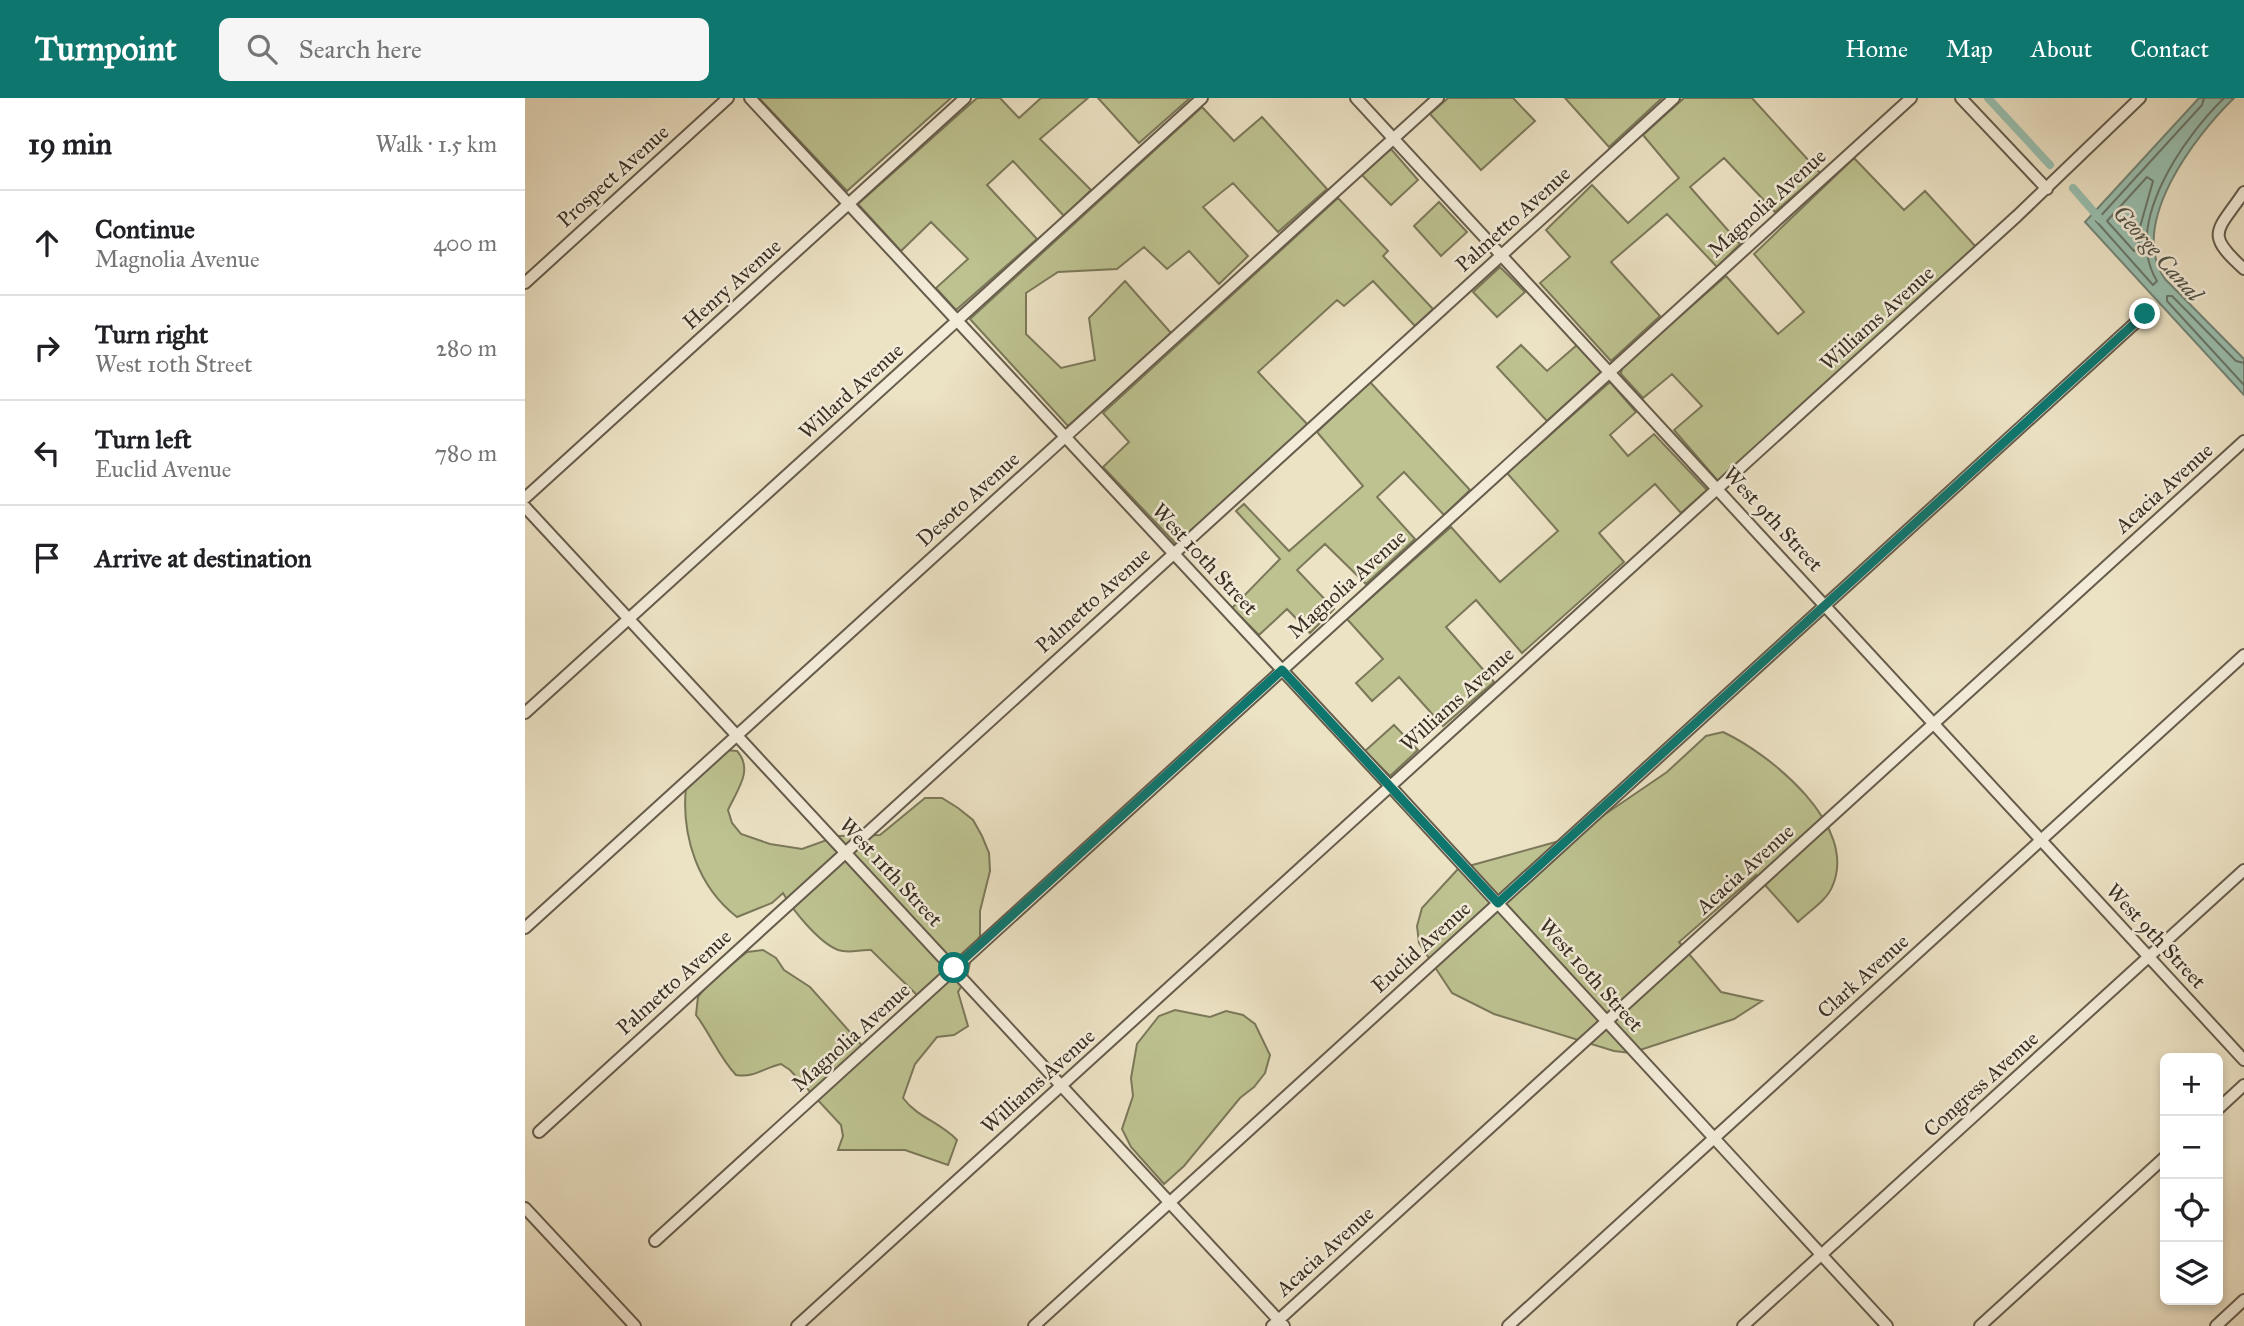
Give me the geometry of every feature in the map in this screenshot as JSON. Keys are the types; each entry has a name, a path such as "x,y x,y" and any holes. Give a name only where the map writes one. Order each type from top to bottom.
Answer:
{"street":[{"name":"Prospect Avenue","path":"525,283 728,98"},
{"name":"West 10th Street","path":"750,98 1390,786 1887,1326"},
{"name":"Henry Avenue","path":"525,498 965,98"},
{"name":"Willard Avenue","path":"525,713 1202,98"},
{"name":"West 9th Street","path":"1356,98 1718,487 2244,1060"},
{"name":"Desoto Avenue","path":"525,928 1438,98"},
{"name":"Palmetto Avenue","path":"539,1132 1674,98"},
{"name":"Magnolia Avenue","path":"655,1241 1911,98"},
{"path":"1961,98 2047,189"},
{"name":"Williams Avenue","path":"797,1326 2047,189 2140,98"},
{"path":"2244,192 2219,228 2217,240 2222,249 2244,269"},
{"name":"Euclid Avenue","path":"1034,1326 2145,314"},
{"name":"Acacia Avenue","path":"1278,1324 1606,1021 2244,441"},
{"name":"West 11th Street","path":"525,506 1171,1202 1278,1324"},
{"name":"Clark Avenue","path":"1508,1326 2244,655"},
{"name":"Congress Avenue","path":"1743,1326 2244,870"},
{"path":"2223,1104 2244,1085"},
{"path":"1980,1326 2160,1162"},
{"path":"525,1208 635,1326"},
{"path":"2215,1326 2244,1300"}],"shaded area":[{"path":"759,98 951,98 847,191"},
{"path":"977,98 1000,98 1019,118 1041,98 1088,98 1040,139 1091,190 1064,216 1013,161 987,185 1037,239 956,310 936,288 968,259 931,222 901,251 858,204"},
{"path":"1098,98 1190,98 1139,143"},
{"path":"1448,98 1513,98 1535,121 1481,170 1430,114"},
{"path":"1565,98 1662,98 1609,147"},
{"path":"1684,98 1752,98 1820,173 1775,212 1724,158 1690,187 1740,244 1717,267 1667,214 1611,262 1660,316 1611,361 1540,283 1570,257 1546,230 1592,185 1628,223 1679,178 1643,135"},
{"path":"1202,107 1234,141 1262,117 1327,189 1278,232 1233,183 1203,207 1248,256 1219,284 1189,251 1167,269 1144,247 1117,269 1058,272 1026,293 1026,334 1061,368 1095,360 1089,318 1125,281 1171,333 1068,426 970,319"},
{"path":"1391,149 1418,180 1391,205 1362,175"},
{"path":"1854,158 1904,210 1925,191 1976,247 1718,481 1674,430 1702,406 1672,374 1643,398 1621,374 1622,367 1726,276 1778,334 1804,312 1754,254"},
{"path":"1338,198 1388,251 1383,256 1433,309 1415,326 1373,281 1344,306 1337,300 1258,372 1308,425 1176,544 1103,467 1129,442 1103,413"},
{"path":"1439,202 1467,232 1441,256 1414,226"},
{"path":"1500,267 1525,292 1497,317 1473,292"},
{"path":"1521,345 1547,371 1577,345 1601,372 1547,421 1497,367"},
{"path":"1370,382 1470,490 1444,515 1404,472 1377,497 1415,539 1366,584 1325,544 1297,570 1334,609 1310,633 1287,609 1259,635 1232,608 1280,559 1236,511 1244,504 1289,551 1363,486 1317,432"},
{"path":"1610,382 1636,412 1610,435 1628,456 1654,434 1707,490 1681,513 1655,484 1599,533 1624,562 1522,653 1476,600 1446,627 1494,682 1443,726 1399,677 1372,701 1356,683 1383,659 1347,619 1451,527 1500,582 1558,531 1507,473"},
{"path":"1394,725 1418,750 1390,776 1365,751"},
{"path":"1723,732 1764,757 1806,795 1822,817 1833,840 1837,864 1830,892 1798,922 1756,875 1679,942 1721,992 1762,1001 1734,1019 1631,1053 1614,1051 1494,1014 1452,993 1419,943 1417,926 1422,908 1458,869 1563,840 1579,832 1667,772 1706,736"},
{"path":"725,750 737,751 744,765 742,780 728,810 732,823 741,834 770,844 802,849 838,836 880,835 925,798 942,798 958,808 973,820 982,836 989,853 990,871 980,911 980,936 973,948 967,977 958,992 968,1026 954,1035 937,1037 915,1064 903,1098 915,1110 957,1140 948,1165 905,1150 838,1150 843,1136 841,1125 790,1070 781,1064 754,1074 736,1075 696,1015 698,997 710,982 747,952 763,950 776,958 784,970 810,987 865,1049 920,998 871,950 842,951 822,940 799,916 783,893 772,903 737,917 723,905 702,876 695,859 686,824 685,805 686,787"},
{"path":"1175,1010 1210,1017 1226,1011 1243,1015 1255,1024 1270,1055 1265,1073 1254,1087 1240,1098 1184,1166 1164,1184 1131,1147 1122,1129 1133,1096 1131,1078 1137,1044 1159,1016"}],"water":[{"path":"2199,98 2234,98 2201,135 2171,182 2160,208 2154,233 2155,257 2165,279 2244,359 2244,395 2085,222"}],"waterway":[{"name":"George Canal","path":"1988,98 2050,165"},
{"name":"George Canal","path":"2073,188 2100,219"}],"route":[{"path":"954,968 1282,670 1498,903 2145,314"}]}
